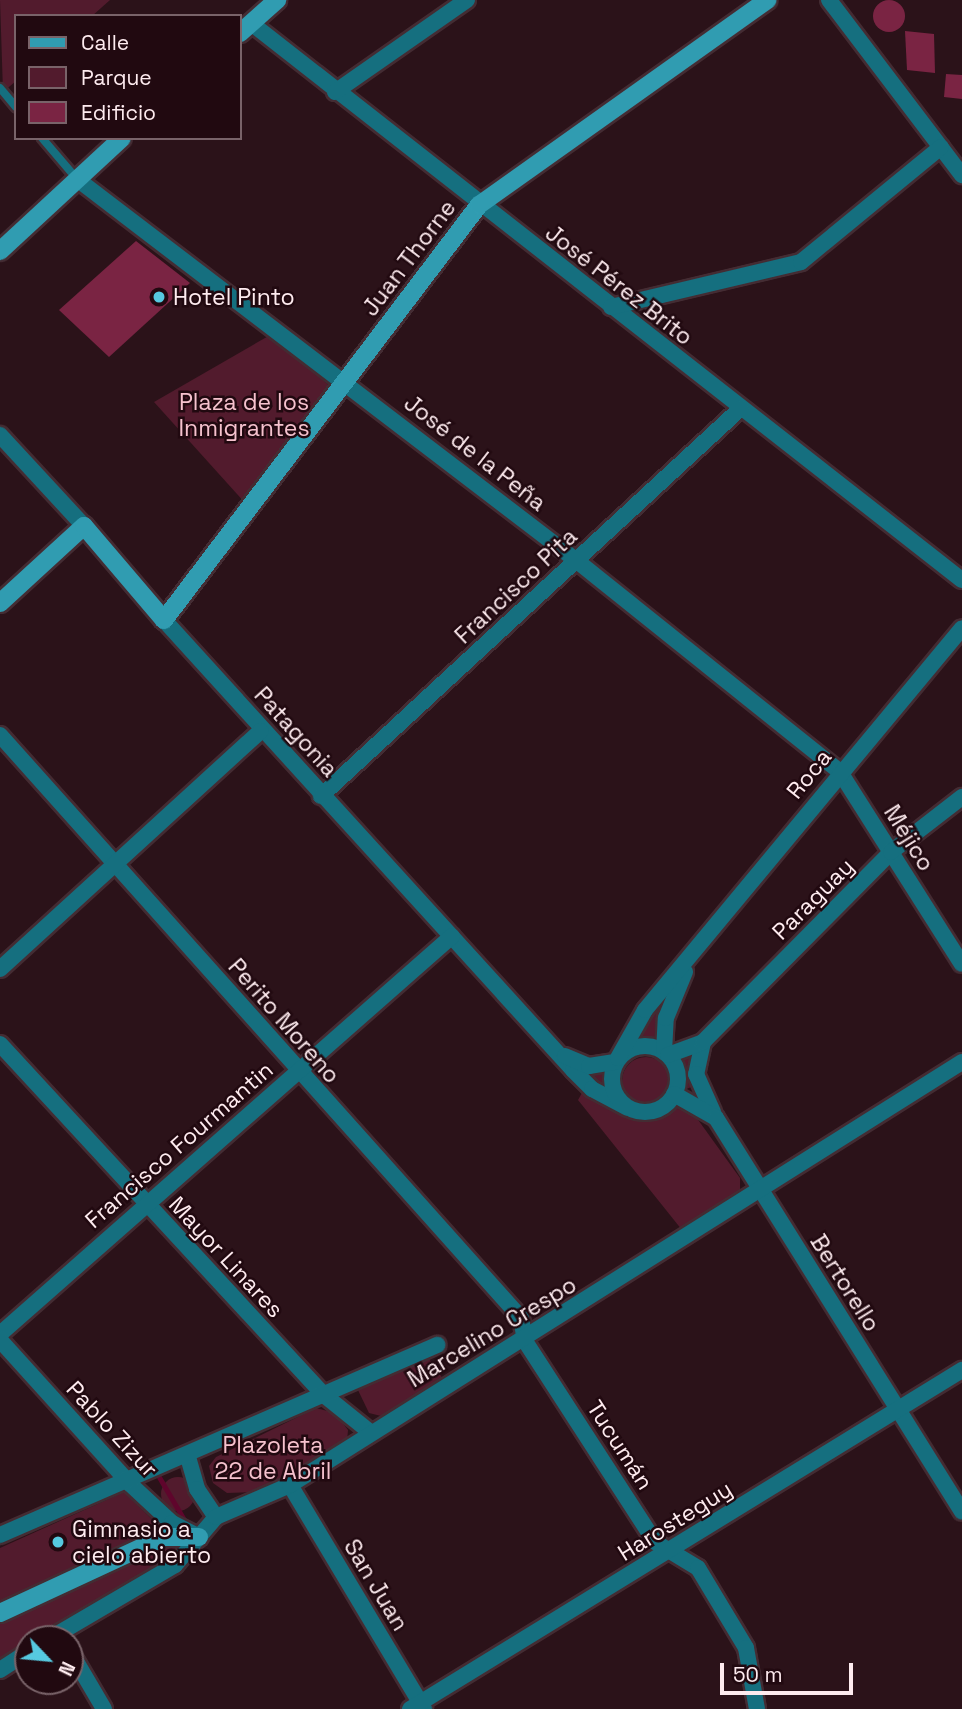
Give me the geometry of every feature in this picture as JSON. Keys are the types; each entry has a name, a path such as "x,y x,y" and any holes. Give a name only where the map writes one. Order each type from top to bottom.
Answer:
{"street":[{"path":"245,28 277,0"},
{"path":"335,92 467,0"},
{"name":"Juan Thorne","path":"164,620 347,383 479,205 767,0"},
{"path":"830,0 962,175"},
{"name":"José Pérez Brito","path":"245,28 335,92 962,580"},
{"path":"0,251 120,140"},
{"path":"611,307 801,262 941,147"},
{"name":"José de la Peña","path":"76,179 577,561 840,772"},
{"name":"Francisco Pita","path":"321,796 741,408"},
{"name":"Patagonia","path":"0,435 84,526 261,731 592,1089 627,1108"},
{"path":"0,604 84,526"},
{"name":"Roca","path":"695,951 840,772 962,628"},
{"path":"0,969 261,731"},
{"name":"Perito Moreno","path":"0,735 116,863 298,1072 521,1318 525,1341"},
{"name":"Méjico","path":"840,772 962,964"},
{"name":"Paraguay","path":"666,1053 702,1042 891,852 962,797"},
{"name":"Francisco Fourmantin","path":"0,1334 452,936"},
{"path":"695,951 666,1018 666,1053 678,1073 674,1094 659,1109 627,1108 613,1090 617,1060 645,1010 695,951"},
{"path":"702,1042 696,1074 716,1118"},
{"name":"Mayor Linares","path":"0,1044 324,1395 370,1432"},
{"path":"563,1055 589,1066 617,1060 637,1046 666,1053"},
{"name":"Marcelino Crespo","path":"77,1625 175,1565 216,1517 290,1485 370,1432 525,1341 962,1062"},
{"name":"Bertorello","path":"674,1094 716,1118 962,1512"},
{"name":"Pablo Zizur","path":"0,1340 129,1483 172,1523 199,1537"},
{"name":"Tucumán","path":"525,1341 668,1553 698,1568 746,1648 757,1709"},
{"name":"Marcelino Crespo","path":"0,1535 129,1483 438,1345"},
{"name":"Harosteguy","path":"418,1707 962,1370"},
{"name":"Pablo Zizur","path":"188,1457 197,1489 216,1517"},
{"name":"San Juan","path":"290,1485 418,1707"},
{"path":"0,1613 164,1537 199,1537"},
{"path":"84,1675 104,1709"}],"lane":[{"path":"0,88 14,105"},
{"path":"44,140 76,179"}],"green space":[{"path":"0,0 110,0 94,14 14,14 14,83 3,92"},
{"name":"Plaza de los Inmigrantes","path":"272,334 333,389 246,504 154,402"},
{"path":"672,986 660,1044 629,1045"},
{"path":"695,1051 694,1086 681,1091 678,1057"},
{"path":"646,1057 663,1064 670,1081 663,1098 646,1105 629,1098 622,1081 629,1064"},
{"path":"608,1070 608,1090 581,1072"},
{"path":"583,1091 638,1117 673,1106 691,1110 740,1178 740,1192 682,1230 578,1100"},
{"name":"Plazoleta 22 de Abril","path":"427,1356 443,1379 385,1417 369,1413 357,1388"},
{"name":"Plazoleta 22 de Abril","path":"316,1408 335,1413 348,1430 347,1441 259,1492 227,1493 213,1483 209,1466 216,1457"},
{"path":"178,1477 190,1482 195,1494 190,1506 178,1511 166,1506 161,1494 166,1482"},
{"path":"124,1492 162,1529 0,1605 0,1548"},
{"path":"167,1545 176,1549 171,1559 62,1625 14,1625 14,1654 0,1663 0,1621"}],"building":[{"path":"889,0 901,4 905,16 901,28 889,32 877,28 873,16 877,4"},
{"path":"905,31 934,34 935,73 907,70"},
{"path":"946,74 962,75 962,99 944,97"},
{"name":"Hotel Pinto","path":"136,241 190,283 109,357 59,310"}],"waterway":[{"path":"159,1477 186,1523"}],"place":[{"name":"Hotel Pinto","path":"159,297"},
{"name":"Gimnasio a cielo abierto","path":"58,1542"}]}
